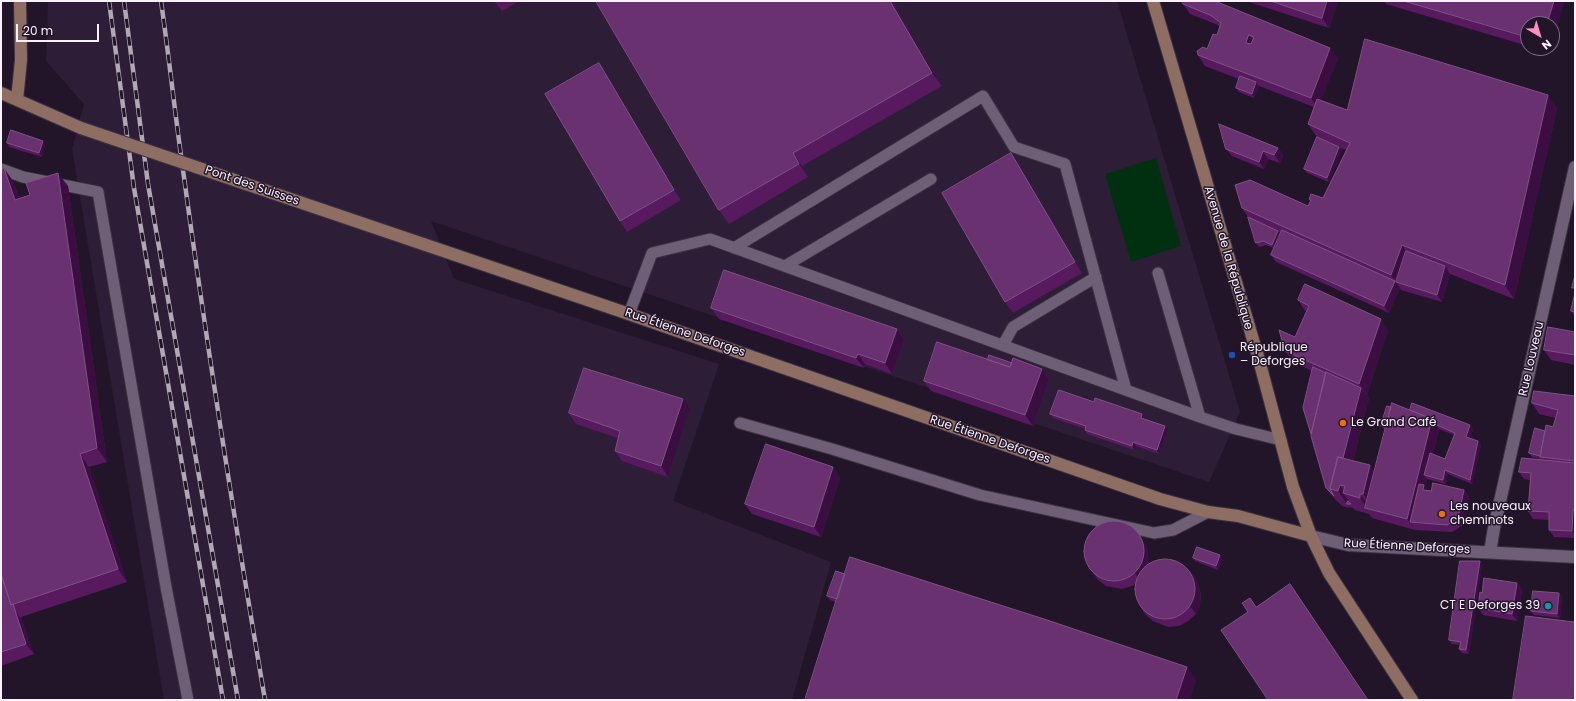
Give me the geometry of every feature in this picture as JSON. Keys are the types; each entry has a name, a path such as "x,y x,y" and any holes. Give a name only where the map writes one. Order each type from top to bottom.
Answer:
{"street":[{"path":"17,100 21,60 20,1"},
{"name":"Avenue de la République","path":"1153,1 1281,440 1293,487 1311,536 1329,573 1412,700"},
{"name":"Pont des Suisses","path":"1,93 81,128 423,244"},
{"name":"Rue Louveau","path":"1490,552 1494,528 1575,167"},
{"name":"Rue Étienne Deforges","path":"423,244 629,314 1160,499 1208,512 1238,516 1348,546 1575,557"}],"lane":[{"path":"734,248 983,96 1014,147 1065,164 1126,390"},
{"path":"1,169 23,177 98,192 164,580 188,700"},
{"path":"785,266 931,179"},
{"path":"629,314 652,253 710,239 1200,417 1236,429 1281,440"},
{"path":"1158,273 1200,417"},
{"path":"1003,346 1013,327 1096,277"},
{"path":"740,423 832,449 980,495 1154,533 1174,530 1208,512"}],"shaded area":[{"path":"48,1 1117,1 1240,412 1209,482 431,221 454,279 719,364 673,501 831,562 792,700 164,700 72,149 84,104 46,61"}],"green space":[{"path":"1156,158 1181,246 1131,262 1105,174"}],"building":[{"path":"596,1 890,1 932,73 793,153 799,164 719,210"},
{"path":"1182,1 1215,1 1330,48 1311,98 1198,55 1197,51 1203,47 1207,49 1213,34 1217,35 1221,23 1210,15 1183,4","holes":["1249,35 1254,37 1251,44 1246,43"]},
{"path":"1271,1 1327,1 1322,18"},
{"path":"1404,1 1554,1 1549,16 1520,16 1520,35"},
{"path":"1365,39 1548,95 1505,285 1402,245 1391,275 1242,208 1235,185 1250,180 1308,206 1311,200 1309,199 1311,194 1323,198 1350,143 1308,124 1317,99 1347,110"},
{"path":"599,63 674,190 620,221 545,94"},
{"path":"1240,76 1256,82 1252,94 1236,88"},
{"path":"1219,124 1278,148 1274,155 1263,151 1259,162 1226,149"},
{"path":"11,130 43,141 39,153 7,143"},
{"path":"1317,137 1339,147 1327,178 1304,169"},
{"path":"1011,153 1075,262 1005,302 942,193"},
{"path":"4,168 15,200 30,195 26,183 58,173 97,448 80,454 118,569 11,605 1,574 1,171"},
{"path":"1248,217 1278,231 1272,245 1263,241 1256,243"},
{"path":"1282,230 1395,281 1384,306 1271,255"},
{"path":"1406,251 1445,266 1437,295 1396,282"},
{"path":"724,270 897,329 885,363 858,354 856,358 711,308"},
{"path":"1575,275 1575,288 1572,288"},
{"path":"1305,284 1381,319 1359,384 1285,351 1279,330 1295,337 1309,306 1298,300"},
{"path":"1575,293 1575,312 1571,311"},
{"path":"1548,327 1575,332 1575,355 1544,350"},
{"path":"937,342 1010,367 1013,358 1042,369 1025,415 924,381"},
{"path":"989,355 1012,363 1010,367 988,360"},
{"path":"1313,367 1326,373 1311,434 1303,408"},
{"path":"584,368 683,399 661,466 615,451 620,431 569,413"},
{"name":"Le Grand Café","path":"1326,372 1361,388 1343,458 1338,457 1330,489 1334,496 1326,488 1311,436"},
{"path":"1059,390 1094,402 1095,398 1142,414 1141,418 1165,426 1157,450 1133,442 1132,446 1085,430 1086,426 1050,414"},
{"path":"1534,391 1575,396 1575,461 1540,457 1546,425 1553,427 1558,410 1532,403"},
{"path":"1392,403 1432,419 1407,519 1365,508"},
{"path":"1412,403 1470,425 1466,437 1478,441 1470,480 1445,470 1443,480 1424,475 1430,453 1445,459 1455,433 1437,425 1432,419 1410,410"},
{"path":"1387,406 1391,407 1385,427 1381,426"},
{"path":"1535,428 1545,431 1540,456 1529,453"},
{"path":"766,444 833,467 814,527 745,504"},
{"path":"1338,457 1370,465 1363,494 1360,494 1360,498 1343,493 1345,486 1340,485 1338,491 1330,489"},
{"path":"1522,458 1575,463 1575,510 1573,510 1572,531 1549,530 1549,512 1528,511 1531,473 1519,472"},
{"name":"Les nouveaux cheminots","path":"1433,483 1464,490 1458,518 1447,525 1410,522 1419,484 1424,485 1423,490 1431,491"},
{"path":"1114,521 1130,526 1135,530 1139,535 1144,551 1139,567 1135,572 1130,576 1114,581 1098,576 1093,572 1089,567 1084,551 1089,535 1093,530 1098,526"},
{"path":"1197,547 1220,555 1216,566 1193,558"},
{"path":"850,557 1044,619 1187,667 1176,700 805,700"},
{"path":"1159,559 1171,559 1182,564 1190,572 1195,583 1193,601 1182,614 1171,619 1159,619 1148,614 1140,606 1135,595 1135,583 1140,572 1148,564"},
{"path":"1460,561 1480,561 1466,650 1459,649 1461,642 1449,640"},
{"path":"836,571 845,574 837,599 827,596"},
{"path":"1,574 11,605 13,604 26,644 1,652"},
{"path":"1484,578 1517,583 1512,614 1478,608"},
{"path":"1290,584 1368,700 1268,700 1221,630 1248,612 1242,603 1250,598 1256,607"},
{"name":"CT E Deforges 39","path":"1533,591 1559,593 1557,614 1531,611"},
{"path":"1526,616 1574,622 1575,618 1575,700 1513,700"}],"railway":[{"path":"109,1 134,188 223,700"},
{"path":"124,1 148,184 238,700"},
{"path":"161,1 192,236 232,502 265,700"}],"place":[{"name":"République – Deforges","path":"1232,355"},
{"name":"Le Grand Café","path":"1343,423"},
{"name":"Les nouveaux cheminots","path":"1442,514"},
{"name":"CT E Deforges 39","path":"1548,606"}]}
